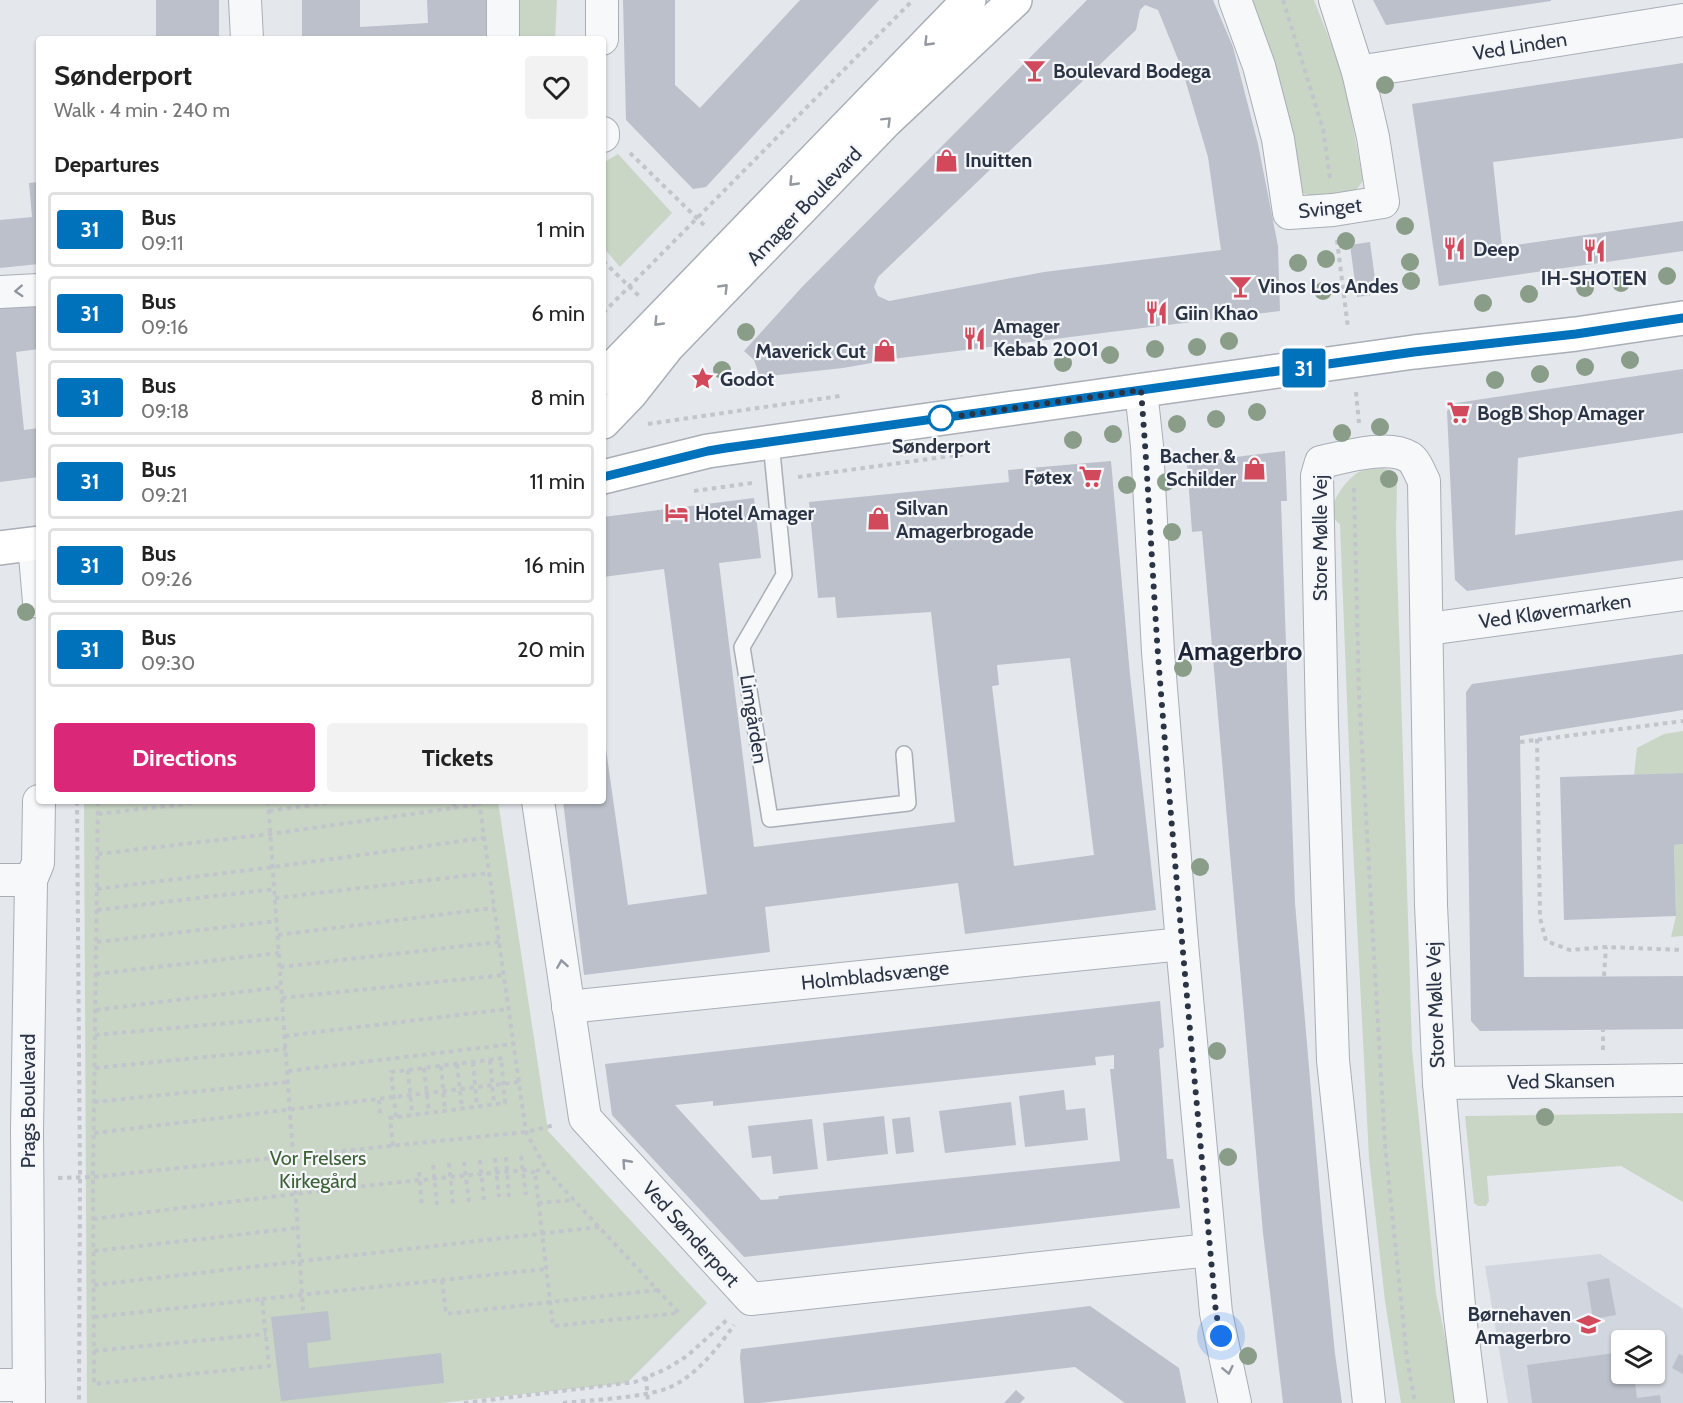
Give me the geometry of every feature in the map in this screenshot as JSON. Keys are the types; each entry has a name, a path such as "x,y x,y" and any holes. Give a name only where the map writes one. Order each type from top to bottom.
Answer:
{"street":[{"path":"246,0 247,36"},
{"path":"502,0 503,36"},
{"path":"602,0 602,36"},
{"name":"Amager Boulevard","path":"606,375 969,0"},
{"name":"Amager Boulevard","path":"606,419 630,394 667,346 886,121 1015,0"},
{"name":"Svinget","path":"1235,0 1259,66 1278,139 1289,213 1334,210 1383,202 1373,137 1358,72 1335,0"},
{"name":"Ved Linden","path":"1358,72 1683,20"},
{"path":"0,292 36,290"},
{"path":"606,476 708,451 1414,352 1576,334 1683,318"},
{"path":"1141,390 1158,652 1210,1250 1216,1313 1235,1403"},
{"path":"606,452 708,451"},
{"name":"Store Mølle Vej","path":"1369,1403 1333,1060 1317,476 1321,462 1363,453 1395,451 1412,458 1424,480 1431,905 1439,1083 1460,1317 1471,1403"},
{"path":"0,548 36,543"},
{"name":"Ved Kløvermarken","path":"1428,629 1683,594"},
{"name":"Prags Boulevard","path":"19,1391 28,1179 14,1130 31,880 38,863 39,804"},
{"path":"538,804 585,1118"},
{"path":"0,880 31,880"},
{"name":"Holmbladsvænge","path":"568,1007 1182,944"},
{"name":"Ved Skansen","path":"1439,1083 1683,1080"},
{"name":"Ved Sønderport","path":"585,1118 751,1299 1210,1250"}],"lane":[{"name":"Limgården","path":"771,442 784,575 742,647 770,819 908,803 904,754"}],"path":[{"path":"606,310 913,0"},
{"path":"1283,0 1323,129 1346,310"},
{"path":"606,135 613,136 728,249"},
{"path":"606,264 662,318"},
{"path":"1363,453 1354,473 1363,778 1385,1145 1407,1358 1415,1403"},
{"path":"1520,742 1683,721"},
{"path":"1537,739 1540,918 1546,941 1570,950 1606,947 1683,950"},
{"path":"77,804 79,1403"},
{"path":"98,804 93,1177 94,1384 269,1366 262,1299"},
{"path":"98,814 184,804"},
{"path":"268,804 303,1310"},
{"path":"269,811 320,804"},
{"path":"98,854 270,834 471,804"},
{"path":"479,804 526,1132 544,1165 679,1313 553,1326 535,1173"},
{"path":"97,889 484,838"},
{"path":"275,898 489,873"},
{"path":"97,910 275,889"},
{"path":"278,935 494,908"},
{"path":"97,942 277,921"},
{"path":"280,967 499,942"},
{"path":"1604,976 1606,947"},
{"path":"96,974 279,954"},
{"path":"282,998 504,975"},
{"path":"96,1010 281,987"},
{"path":"285,1036 508,1010"},
{"path":"95,1035 284,1018"},
{"path":"288,1071 513,1044"},
{"path":"95,1068 286,1049"},
{"path":"393,1146 390,1118 505,1102 502,1058 391,1072 396,1117"},
{"path":"490,1060 494,1104"},
{"path":"473,1062 477,1106"},
{"path":"457,1064 462,1108"},
{"path":"441,1065 445,1110"},
{"path":"424,1068 429,1113"},
{"path":"408,1070 412,1114"},
{"path":"94,1102 288,1082"},
{"path":"94,1133 519,1082"},
{"path":"379,1100 380,1115"},
{"path":"28,1179 93,1177 526,1132 585,1118"},
{"path":"521,1156 526,1195"},
{"path":"506,1157 509,1197"},
{"path":"495,1158 500,1197"},
{"path":"480,1160 484,1201"},
{"path":"464,1162 468,1202"},
{"path":"449,1163 453,1205"},
{"path":"434,1165 437,1205"},
{"path":"535,1173 544,1165"},
{"path":"93,1219 482,1174 523,1170 535,1173"},
{"path":"419,1172 422,1207"},
{"path":"538,1203 574,1200"},
{"path":"94,1285 599,1227"},
{"path":"94,1251 298,1228"},
{"path":"94,1317 546,1269"},
{"path":"442,1280 446,1314 657,1290"},
{"path":"464,1403 635,1382 666,1369 687,1356 751,1299"},
{"path":"562,1403 648,1393 669,1388 693,1372 723,1341 751,1299"},
{"path":"94,1351 266,1334"},
{"path":"646,1377 648,1403"},
{"path":"520,1396 522,1403"}],"shaded area":[{"name":"Børnehaven Amagerbro","path":"1600,1254 1683,1309 1683,1403 1508,1403 1485,1266"}],"green space":[{"path":"514,0 557,0 555,36 515,36"},
{"path":"1244,0 1314,0 1344,77 1363,181 1356,190 1313,197 1300,192"},
{"path":"618,154 672,213 620,267 606,251 606,161"},
{"path":"1383,468 1396,473 1397,484 1396,531 1412,1049 1436,1294 1459,1403 1401,1403 1385,1301 1369,1158 1352,826 1340,524 1332,512 1344,485 1354,475 1364,470"},
{"path":"1683,731 1683,773 1634,775 1637,748 1664,734"},
{"name":"Vor Frelsers Kirkegård","path":"84,804 498,804 548,1131 707,1303 627,1383 440,1403 87,1403"},
{"path":"1683,844 1683,936 1671,937 1676,916 1674,845"},
{"path":"1683,1113 1683,1202 1621,1166 1487,1176 1489,1201 1486,1206 1478,1206 1474,1203 1465,1116"}],"building":[{"path":"156,0 219,0 219,36 156,36"},
{"path":"302,0 360,0 360,27 428,23 427,0 486,0 487,36 302,36"},
{"path":"623,0 675,0 675,85 700,108 800,0 879,0 706,187 693,189 626,120"},
{"path":"1087,0 1213,0 1233,47 1258,144 1278,246 1280,311 760,377 754,360 744,351 802,287","holes":["1145,5 1158,10 1182,69 1208,157 1221,250 1044,272 889,301 878,296 874,287 878,277 1136,30 1140,10"]},
{"path":"1373,0 1551,0 1551,1 1386,25"},
{"path":"1683,63 1683,138 1493,162 1502,247 1683,221 1683,251 1439,286 1412,104"},
{"path":"36,182 36,264 0,268 0,220 32,217 29,183"},
{"path":"1370,242 1377,294 1357,297 1350,245"},
{"path":"36,302 36,349 16,352 24,430 36,428 36,477 0,482 0,306"},
{"path":"1683,369 1683,433 1518,458 1515,535 1683,510 1683,560 1467,591 1455,580 1447,411 1456,403"},
{"path":"1285,451 1287,501 1281,501 1295,903 1322,1220 1342,1403 1283,1403 1263,1233 1202,531 1192,532 1187,463"},
{"path":"1111,461 1130,675 1156,910 965,934 958,883 765,907 770,952 584,975 563,804 606,804 606,749 628,905 707,894 664,569 606,577 606,517 754,498 761,558 719,563 754,847 955,822 931,612 837,618 835,597 818,598 809,502 1009,482 1008,470","holes":["1070,658 1094,855 1014,866 992,686 999,685 997,665"]},
{"path":"1683,654 1683,710 1520,736 1520,742 1524,977 1683,976 1683,1029 1480,1031 1471,1021 1466,692 1472,684"},
{"path":"1683,773 1683,844 1674,845 1676,916 1564,920 1560,777"},
{"path":"1160,1001 1164,1047 1159,1049 1167,1159 1173,1159 1180,1208 744,1257 612,1115 605,1064","holes":["1114,1055 1114,1069 1110,1069 1120,1161 779,1196 778,1199 761,1200 675,1105 713,1101 713,1106 1096,1065 1095,1057"]},
{"path":"1064,1090 1066,1110 1085,1108 1088,1140 1025,1147 1019,1096"},
{"path":"1011,1102 1016,1145 945,1153 939,1111"},
{"path":"884,1116 888,1154 827,1161 823,1123"},
{"path":"910,1117 914,1152 896,1154 892,1119"},
{"path":"812,1119 818,1169 773,1174 771,1156 752,1158 748,1126"},
{"path":"1609,1278 1616,1315 1593,1319 1587,1282"},
{"path":"1090,1306 1179,1368 1186,1403 1125,1403 1075,1367 744,1403 741,1349"},
{"path":"328,1311 331,1340 307,1343 309,1368 441,1353 444,1383 281,1401 271,1317"},
{"path":"1611,1354 1611,1384 1635,1384 1637,1398 1660,1395 1661,1403 1532,1403 1527,1365"},
{"path":"1679,1354 1683,1356 1683,1374 1672,1368"},
{"path":"1016,1390 1025,1398 1020,1403 1004,1403"}],"bus line":[{"name":"31","path":"606,476 726,448 1414,352 1576,334 1683,318"}],"place":[{"name":"Boulevard Bodega","path":"1035,71"},
{"name":"Inuitten","path":"947,160"},
{"name":"Deep","path":"1455,249"},
{"name":"IH-SHOTEN","path":"1594,250"},
{"name":"Vinos Los Andes","path":"1240,286"},
{"name":"Giin Khao","path":"1157,313"},
{"name":"Amager Kebab 2001","path":"975,338"},
{"name":"Maverick Cut","path":"884,351"},
{"name":"Godot","path":"702,379"},
{"name":"BogB Shop Amager","path":"1459,413"},
{"name":"Sønderport","path":"941,418"},
{"name":"Bacher & Schilder","path":"1254,468"},
{"name":"Føtex","path":"1090,477"},
{"name":"Hotel Amager","path":"677,513"},
{"name":"Silvan Amagerbrogade","path":"878,519"},
{"name":"Børnehaven Amagerbro","path":"1589,1325"}],"district":[{"name":"Amagerbro","path":"1240,651"}],"route":[{"path":"941,418 930,420 1141,390 1158,652 1182,944 1216,1313 1221,1336"}]}
